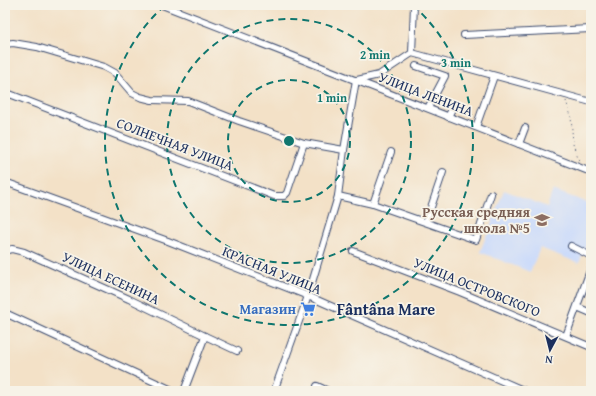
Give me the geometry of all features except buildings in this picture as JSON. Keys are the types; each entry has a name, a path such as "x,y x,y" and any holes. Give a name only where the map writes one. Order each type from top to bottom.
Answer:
{"street":[{"name":"УЛИЦА ЛЕНИНА","path":"162,5 591,172"},
{"path":"412,53 414,5"},
{"path":"464,35 591,29"},
{"path":"5,44 12,43 37,47 104,67 115,73 132,93 140,97 152,100 188,101 239,121 304,143 344,150"},
{"path":"274,391 308,296 338,196 356,80 379,75 412,53 591,102"},
{"path":"416,66 445,76 428,108"},
{"path":"476,127 494,76"},
{"name":"СОЛНЕЧНАЯ УЛИЦА","path":"5,90 7,93 274,196 284,196 288,193 304,143"},
{"path":"448,117 454,104"},
{"path":"519,144 525,128"},
{"path":"374,204 391,152"},
{"path":"426,222 443,172"},
{"name":"КРАСНАЯ УЛИЦА","path":"5,182 168,241 308,296 525,391"},
{"path":"338,196 374,204 476,240 491,194"},
{"path":"571,246 591,256"},
{"name":"УЛИЦА ЕСЕНИНА","path":"5,251 12,249 24,252 129,299 237,351"},
{"name":"УЛИЦА ОСТРОВСКОГО","path":"353,251 460,292 591,347"},
{"path":"566,336 591,268"},
{"path":"577,307 591,313"},
{"path":"5,314 174,391"},
{"path":"184,391 205,336"},
{"path":"317,386 328,391"}],"path":[{"path":"563,95 571,116 574,151 579,160 580,168"}],"shaded area":[{"name":"Русская средняя школа №5","path":"504,190 547,207 553,190 591,204 591,233 579,263 540,248 530,272 480,252"}],"place":[{"name":"Русская средняя школа №5","path":"542,220"},
{"name":"Магазин","path":"308,309"}],"district":[{"name":"Fântâna Mare","path":"386,309"}]}
